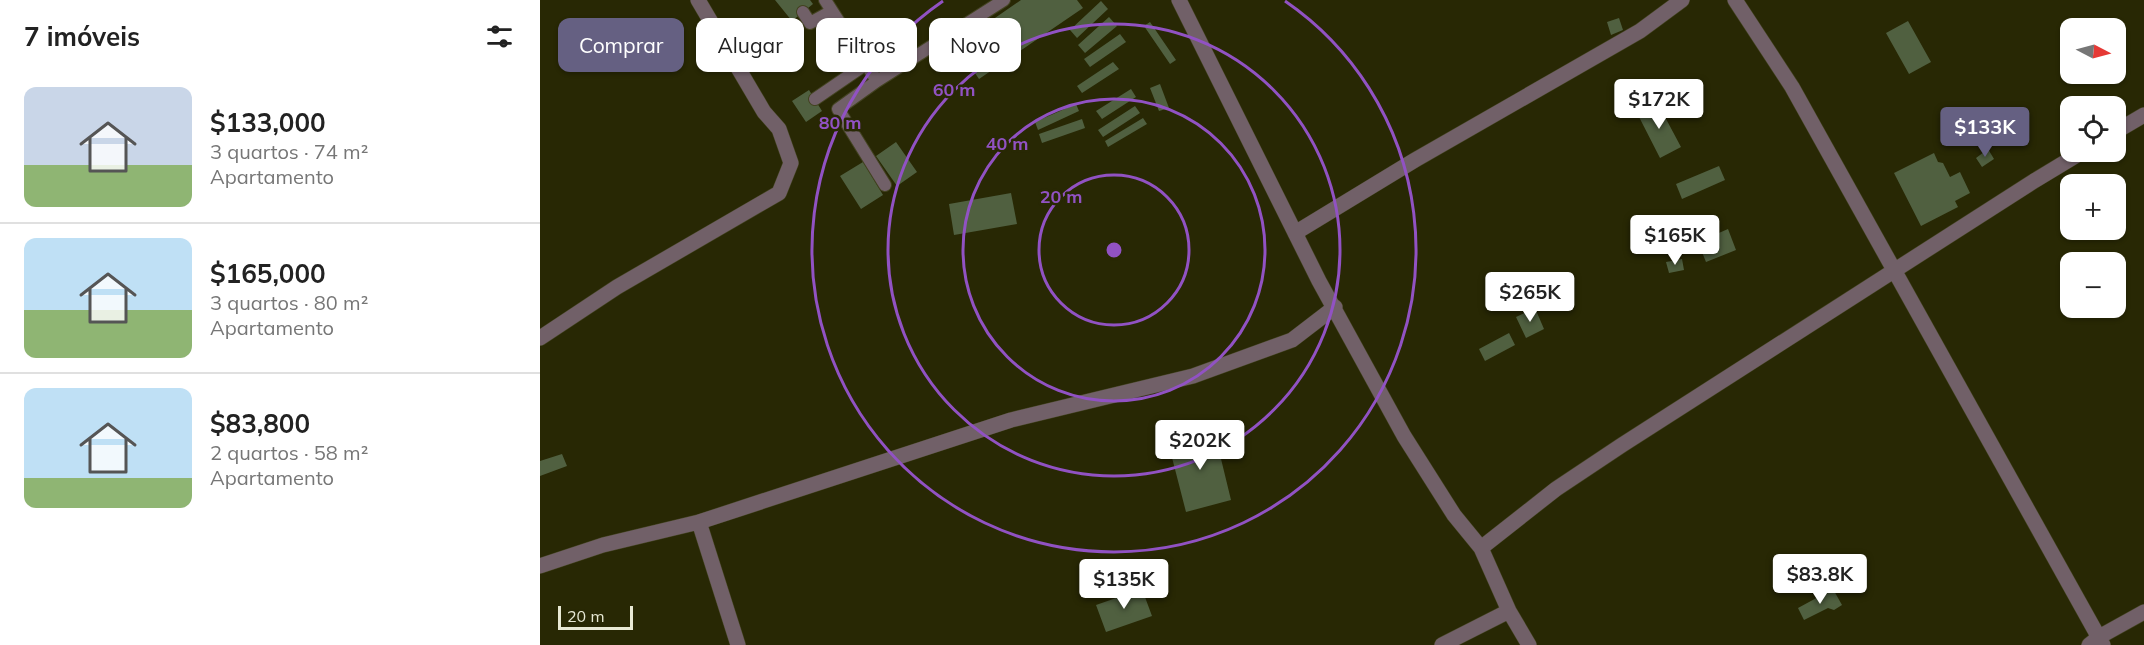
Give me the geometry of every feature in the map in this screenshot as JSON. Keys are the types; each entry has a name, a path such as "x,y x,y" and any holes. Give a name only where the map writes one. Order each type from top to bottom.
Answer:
{"street":[{"path":"540,338 617,287 778,193 791,163 778,129 764,112 698,0"},
{"path":"1179,0 1295,233 1404,436 1454,516 1481,548 1509,611 1530,645"},
{"path":"1295,233 1415,160 1640,31 1682,0"},
{"path":"1735,0 1792,87 2097,642 2144,612"},
{"path":"2126,126 2144,115"},
{"path":"1481,548 1556,489 1622,445 2066,162"},
{"path":"540,566 603,545 699,522 1011,420 1193,376 1292,340 1335,307"},
{"path":"699,522 738,645"},
{"path":"1442,645 1509,611"}],"lane":[{"path":"885,185 838,109 1004,0"},
{"path":"803,12 810,23 829,5 837,18"},
{"path":"815,99 854,72"},
{"path":"872,72 878,81"}],"building":[{"path":"775,0 810,0 813,4 796,18 790,18"},
{"path":"1021,0 1077,0 1083,8 1021,50 1021,18 995,18"},
{"path":"1101,1 1108,9 1077,38 1070,30"},
{"path":"1109,17 1117,26 1085,53 1078,45"},
{"path":"1619,18 1623,30 1611,35 1607,22"},
{"path":"1908,21 1931,62 1909,74 1886,33"},
{"path":"1150,22 1176,60 1170,64 1144,26"},
{"path":"1120,34 1126,42 1090,67 1084,59"},
{"path":"1113,62 1119,69 1082,93 1077,86"},
{"path":"974,72 989,72 979,79"},
{"path":"1160,84 1169,108 1159,111 1150,88"},
{"path":"1131,89 1136,97 1102,119 1096,111"},
{"path":"809,90 822,111 806,122 792,101"},
{"path":"1657,102 1681,147 1660,158 1637,113"},
{"path":"1076,104 1079,111 1038,130 1035,122"},
{"path":"1135,106 1140,113 1103,137 1098,130"},
{"path":"1143,118 1147,124 1108,147 1105,141"},
{"path":"1082,119 1085,128 1042,143 1039,134"},
{"path":"896,142 917,172 897,186 876,156"},
{"path":"1988,149 1994,159 1982,167 1976,158"},
{"path":"1934,153 1938,162 1943,163 1950,177 1960,172 1970,193 1955,201 1958,207 1921,226 1894,173"},
{"path":"863,162 883,195 861,209 840,176"},
{"path":"1719,166 1725,180 1682,199 1676,184"},
{"path":"1011,193 1017,224 954,235 949,204"},
{"path":"1728,229 1736,250 1706,262 1698,242"},
{"path":"1682,259 1684,270 1669,273 1666,262"},
{"path":"1535,308 1544,329 1526,338 1516,317"},
{"path":"1509,333 1515,345 1485,361 1479,349"},
{"path":"1214,430 1231,500 1186,512 1168,442"},
{"path":"562,454 567,466 540,476 540,461"},
{"path":"1142,589 1152,616 1106,632 1096,605"},
{"path":"1833,589 1842,605 1834,610 1828,608 1804,620 1798,608"}]}
